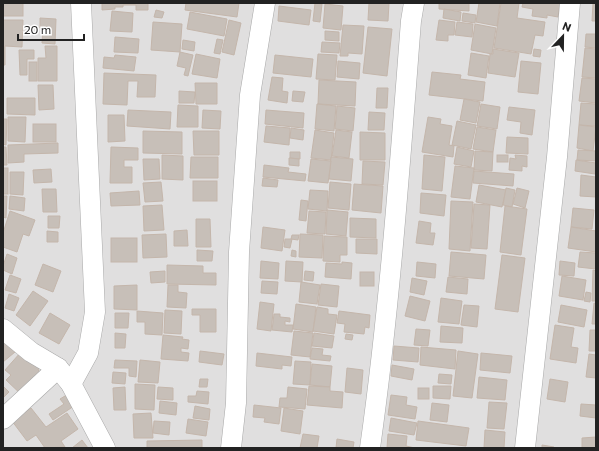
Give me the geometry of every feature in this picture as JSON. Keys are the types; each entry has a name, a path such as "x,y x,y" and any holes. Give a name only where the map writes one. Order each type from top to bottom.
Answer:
{"street":[{"path":"71,384 88,352 95,312 81,3"},
{"path":"231,448 236,403 239,252 250,95 265,3"},
{"path":"370,448 396,223 411,20 414,3"},
{"path":"525,448 557,157 570,3"},
{"path":"3,329 31,352 58,368 71,384 105,448"},
{"path":"3,419 58,368"}],"shaded area":[{"path":"3,3 596,3 596,448 3,448"}],"building":[{"path":"3,3 23,3 23,16 3,16"},
{"path":"102,3 148,3 148,10 136,10 136,5 123,5 123,7 115,7 115,9 102,10"},
{"path":"186,3 239,3 237,17 185,10"},
{"path":"315,3 322,4 320,22 313,21"},
{"path":"369,3 389,3 388,21 368,20"},
{"path":"439,3 469,3 469,11 439,9"},
{"path":"479,3 500,3 497,26 476,22"},
{"path":"501,3 519,3 517,18 545,22 543,36 535,35 531,54 494,48"},
{"path":"523,3 560,3 558,17 547,15 547,18 532,16 533,9 522,7"},
{"path":"593,3 596,3 596,21 592,21"},
{"path":"325,4 343,6 341,30 323,28"},
{"path":"279,6 311,10 309,25 278,21"},
{"path":"444,9 461,12 460,21 443,18"},
{"path":"156,10 164,12 162,18 154,17"},
{"path":"112,11 133,13 132,32 110,31"},
{"path":"190,12 227,19 224,36 187,29"},
{"path":"463,13 476,15 475,23 462,21"},
{"path":"40,18 56,19 55,44 42,43 43,28 40,28"},
{"path":"3,20 23,20 22,47 5,46 5,65 3,65"},
{"path":"229,20 241,23 234,55 222,52"},
{"path":"439,20 455,22 454,35 448,35 448,41 436,40"},
{"path":"153,22 182,24 180,52 151,50"},
{"path":"457,22 473,24 472,37 455,35"},
{"path":"475,24 496,28 492,54 471,50"},
{"path":"343,25 364,26 362,54 348,53 348,56 340,56"},
{"path":"368,27 392,29 387,76 363,73"},
{"path":"325,31 339,32 339,41 325,40"},
{"path":"586,34 596,34 596,48 585,47"},
{"path":"115,37 139,39 138,53 114,52"},
{"path":"217,39 223,40 220,54 214,53"},
{"path":"183,40 195,42 194,51 182,49"},
{"path":"322,42 340,43 339,53 321,52"},
{"path":"45,46 57,46 57,81 38,81 38,58 46,58"},
{"path":"585,48 596,49 596,78 582,77"},
{"path":"493,49 519,53 515,77 488,73 490,54 493,54"},
{"path":"534,49 541,50 540,57 533,56"},
{"path":"19,50 34,50 34,59 27,59 27,75 20,75"},
{"path":"180,52 193,55 188,76 184,75 186,68 177,66"},
{"path":"471,53 489,56 486,78 468,75"},
{"path":"196,54 220,59 217,78 192,74"},
{"path":"318,54 337,55 335,80 316,79"},
{"path":"115,55 136,57 134,71 103,68 104,57 114,58"},
{"path":"275,55 313,59 311,77 273,73"},
{"path":"338,61 360,63 359,79 337,77"},
{"path":"521,61 541,63 538,94 518,92"},
{"path":"29,62 37,62 37,81 29,81"},
{"path":"432,72 461,75 460,79 485,82 483,101 429,95"},
{"path":"104,73 156,75 155,97 137,97 138,81 128,81 127,105 103,104"},
{"path":"272,77 283,78 282,91 288,92 287,103 268,100"},
{"path":"582,78 596,79 596,103 579,101"},
{"path":"319,80 356,82 355,106 318,104"},
{"path":"195,83 217,83 217,104 196,104"},
{"path":"38,85 53,85 54,109 39,110"},
{"path":"377,88 388,88 387,108 376,108"},
{"path":"179,91 195,92 194,103 179,103"},
{"path":"293,91 305,92 303,102 292,101"},
{"path":"7,98 35,98 35,115 7,114"},
{"path":"464,99 480,102 476,123 460,120"},
{"path":"581,103 596,104 596,126 579,125"},
{"path":"317,104 336,106 334,131 315,129"},
{"path":"481,104 500,107 497,129 477,126"},
{"path":"178,105 198,106 198,127 177,127"},
{"path":"337,106 355,108 353,131 335,129"},
{"path":"509,107 535,110 532,135 520,133 521,122 507,120"},
{"path":"128,110 171,112 170,129 127,126"},
{"path":"203,110 221,111 220,129 202,128"},
{"path":"266,110 304,113 303,128 265,124"},
{"path":"369,112 385,113 384,130 368,130"},
{"path":"108,115 124,115 125,141 108,142"},
{"path":"8,117 26,117 25,142 8,141"},
{"path":"428,117 441,119 440,124 452,126 449,145 454,146 453,157 422,152"},
{"path":"3,119 7,119 6,145 3,144"},
{"path":"457,121 476,125 471,149 452,145"},
{"path":"33,124 56,124 56,142 33,142"},
{"path":"579,125 596,127 593,151 577,148"},
{"path":"266,126 290,128 289,145 264,142"},
{"path":"477,127 496,130 493,152 473,149"},
{"path":"291,128 304,130 303,140 290,138"},
{"path":"315,130 334,133 331,160 311,158"},
{"path":"336,130 352,132 349,158 332,156"},
{"path":"143,131 182,132 182,154 143,153"},
{"path":"193,131 219,131 219,155 194,155"},
{"path":"360,132 385,133 385,160 360,160"},
{"path":"507,137 528,138 528,154 506,153"},
{"path":"58,143 58,153 24,154 24,162 8,163 8,145"},
{"path":"3,147 6,147 7,165 3,165"},
{"path":"111,147 138,148 138,160 124,160 124,167 132,167 132,183 110,183"},
{"path":"457,147 474,151 471,167 454,164"},
{"path":"578,150 596,151 596,161 577,160"},
{"path":"475,151 493,152 492,171 474,170"},
{"path":"290,152 300,152 300,159 290,158"},
{"path":"162,155 183,156 183,180 162,179"},
{"path":"424,155 445,157 442,191 422,189"},
{"path":"497,155 508,155 508,162 497,162"},
{"path":"515,155 527,156 527,167 522,166 522,171 509,170 510,158 516,159"},
{"path":"191,157 218,157 218,178 190,178"},
{"path":"331,157 353,159 351,181 329,179"},
{"path":"289,158 299,159 299,166 289,165"},
{"path":"143,159 159,159 160,179 144,180"},
{"path":"311,159 331,161 328,183 308,181"},
{"path":"576,160 596,163 595,174 575,171"},
{"path":"363,161 385,162 383,185 362,184"},
{"path":"264,165 289,168 288,172 306,174 305,181 263,177"},
{"path":"455,166 474,168 470,199 451,197"},
{"path":"3,168 8,168 8,194 3,194"},
{"path":"51,169 52,182 34,183 33,170"},
{"path":"474,171 514,174 513,186 473,183"},
{"path":"10,172 24,172 23,195 10,194"},
{"path":"581,175 596,177 596,197 580,196"},
{"path":"263,178 278,180 277,187 262,186"},
{"path":"193,181 217,181 217,201 193,201"},
{"path":"161,182 163,201 145,202 143,183"},
{"path":"330,182 351,184 349,210 328,208"},
{"path":"354,184 383,186 381,213 352,210"},
{"path":"479,185 506,190 502,207 476,202"},
{"path":"506,188 515,190 512,207 503,205"},
{"path":"517,188 529,191 525,208 513,204"},
{"path":"42,189 56,189 57,212 43,212"},
{"path":"310,190 328,191 327,211 308,209"},
{"path":"139,191 140,205 111,206 110,193"},
{"path":"421,193 446,195 444,216 420,213"},
{"path":"3,196 7,196 6,218 3,217"},
{"path":"10,196 25,198 24,211 9,209"},
{"path":"301,200 308,201 306,221 299,220"},
{"path":"451,201 473,202 470,251 449,249"},
{"path":"474,204 490,205 487,249 471,248"},
{"path":"162,205 164,230 144,231 143,206"},
{"path":"505,206 527,209 521,255 500,252"},
{"path":"573,208 594,210 592,229 571,227"},
{"path":"327,210 348,212 346,236 326,234"},
{"path":"10,211 35,220 29,236 23,234 17,252 3,247 3,233"},
{"path":"309,211 326,212 325,234 307,233"},
{"path":"48,216 60,216 59,228 48,228"},
{"path":"350,218 376,219 376,238 350,237"},
{"path":"196,219 210,219 211,247 196,247"},
{"path":"419,221 431,223 430,233 435,233 433,245 416,243"},
{"path":"263,227 285,230 282,251 261,248"},
{"path":"571,227 596,231 596,252 568,248"},
{"path":"187,230 188,246 174,246 174,231"},
{"path":"47,231 58,232 58,242 47,242"},
{"path":"166,234 167,257 143,258 142,235"},
{"path":"300,234 323,235 322,258 299,257"},
{"path":"292,235 299,235 298,240 291,239"},
{"path":"324,236 347,237 347,255 340,255 340,262 323,261"},
{"path":"111,238 137,238 137,262 111,262"},
{"path":"285,239 292,239 290,248 284,247"},
{"path":"356,239 377,239 377,254 356,253"},
{"path":"197,250 213,251 212,261 197,261"},
{"path":"292,250 296,251 296,257 291,256"},
{"path":"451,252 486,255 484,279 449,276"},
{"path":"580,252 596,253 596,269 578,267"},
{"path":"7,254 17,258 12,274 3,270"},
{"path":"502,255 525,258 518,312 495,309"},
{"path":"261,261 279,263 278,279 260,278"},
{"path":"286,261 303,262 302,282 285,281"},
{"path":"560,261 575,263 574,276 559,275"},
{"path":"342,262 352,263 351,279 325,277 326,263 342,264"},
{"path":"417,262 436,264 435,278 416,276"},
{"path":"43,264 61,271 53,292 35,285"},
{"path":"167,265 203,266 203,273 216,273 216,285 167,284"},
{"path":"593,270 596,271 596,301 592,301"},
{"path":"165,271 165,282 151,283 150,272"},
{"path":"305,271 314,272 313,281 304,280"},
{"path":"360,272 374,272 374,286 360,286"},
{"path":"10,275 21,279 16,293 5,290"},
{"path":"562,276 586,280 583,300 559,296"},
{"path":"448,277 468,279 467,294 446,292"},
{"path":"412,278 427,281 424,295 410,292"},
{"path":"262,281 278,282 277,294 261,293"},
{"path":"301,282 320,285 317,304 299,302"},
{"path":"321,284 339,286 337,307 318,305"},
{"path":"137,285 137,310 114,309 114,286"},
{"path":"168,285 178,285 178,292 187,293 186,308 167,307"},
{"path":"33,291 48,301 30,326 16,315"},
{"path":"586,292 591,293 590,302 584,301"},
{"path":"9,294 19,298 14,311 5,308"},
{"path":"410,296 430,301 425,321 405,316"},
{"path":"441,298 462,301 459,324 438,322"},
{"path":"260,302 274,304 271,331 257,329"},
{"path":"594,303 596,304 596,324 592,324"},
{"path":"296,304 316,307 313,332 293,329"},
{"path":"464,305 479,306 477,327 461,325"},
{"path":"561,305 587,310 584,327 558,322"},
{"path":"317,307 328,309 328,314 337,315 334,334 313,331"},
{"path":"192,309 216,309 216,332 200,332 200,315 192,315"},
{"path":"165,310 182,311 181,334 164,333"},
{"path":"137,311 163,313 162,335 145,334 145,322 137,322"},
{"path":"339,311 370,315 369,328 365,327 364,334 344,332 345,324 337,323"},
{"path":"50,313 70,325 59,344 39,333"},
{"path":"115,313 129,313 128,328 115,328"},
{"path":"274,314 280,314 280,317 290,318 290,322 285,321 285,325 293,325 292,332 272,330"},
{"path":"555,325 574,328 571,347 578,348 576,363 550,359"},
{"path":"441,326 463,328 462,343 440,342"},
{"path":"416,329 430,330 428,346 414,345"},
{"path":"590,330 596,330 596,351 589,351"},
{"path":"294,331 313,333 310,357 291,355"},
{"path":"115,333 126,334 125,348 115,348"},
{"path":"314,333 334,336 332,348 312,346"},
{"path":"346,334 353,335 352,340 345,339"},
{"path":"163,335 183,337 182,339 189,340 188,349 181,348 181,352 189,353 188,361 161,359"},
{"path":"3,339 15,352 3,362"},
{"path":"394,346 419,348 418,362 393,360"},
{"path":"421,347 456,350 455,369 420,365"},
{"path":"312,348 323,349 322,355 331,356 330,361 310,359"},
{"path":"200,351 224,354 222,365 199,362"},
{"path":"458,351 478,354 472,398 453,396"},
{"path":"21,352 39,368 38,370 44,375 24,397 6,380 11,375 5,370"},
{"path":"257,353 292,357 291,366 282,365 282,369 256,366"},
{"path":"481,353 512,356 510,373 480,370"},
{"path":"589,354 596,355 596,378 586,377"},
{"path":"115,360 137,361 136,377 129,376 129,368 114,368"},
{"path":"140,360 160,362 158,383 138,382"},
{"path":"295,361 311,362 310,385 293,384"},
{"path":"312,364 332,366 330,387 310,385"},
{"path":"392,365 414,369 412,380 391,376"},
{"path":"347,368 363,370 361,394 345,392"},
{"path":"113,372 126,373 125,384 112,383"},
{"path":"439,374 452,375 451,384 438,383"},
{"path":"479,377 507,380 505,400 477,398"},
{"path":"200,379 208,379 207,387 199,387"},
{"path":"550,379 568,382 565,402 547,399"},
{"path":"135,384 155,385 154,410 135,409"},
{"path":"3,386 9,392 3,398"},
{"path":"309,386 330,387 330,391 343,392 342,408 307,405"},
{"path":"433,386 451,386 450,399 433,398"},
{"path":"125,387 126,410 114,410 113,388"},
{"path":"158,387 173,388 173,400 157,399"},
{"path":"288,387 307,389 305,409 279,407 280,398 287,398"},
{"path":"418,388 429,388 429,399 418,399"},
{"path":"197,391 209,392 208,404 188,402 188,396 196,396"},
{"path":"70,393 77,404 53,420 49,414 64,404 60,399"},
{"path":"391,395 407,397 406,405 417,407 415,419 388,415"},
{"path":"160,401 177,403 176,415 159,413"},
{"path":"489,402 507,403 504,429 487,428"},
{"path":"432,403 449,405 447,422 430,420"},
{"path":"581,404 596,405 596,418 580,416"},
{"path":"254,405 281,408 279,424 264,422 265,418 253,417"},
{"path":"195,406 210,409 209,420 193,418"},
{"path":"31,408 46,427 67,413 78,429 61,441 65,447 45,448 36,435 27,441 12,421"},
{"path":"284,408 303,411 300,434 281,431"},
{"path":"151,413 153,438 134,438 133,414"},
{"path":"391,418 417,423 414,435 389,431"},
{"path":"188,419 208,422 206,436 186,433"},
{"path":"154,421 170,422 169,435 153,433"},
{"path":"418,421 469,428 466,446 416,440"},
{"path":"485,430 505,432 504,448 484,448"},
{"path":"303,434 319,436 317,448 300,448"},
{"path":"388,434 407,436 406,446 415,448 387,448"},
{"path":"596,437 596,448 582,448 582,438"},
{"path":"337,439 354,442 353,448 336,448"},
{"path":"82,440 88,448 72,448"},
{"path":"202,440 202,448 147,448 147,441"},
{"path":"542,445 554,447 554,448 542,448"}]}
